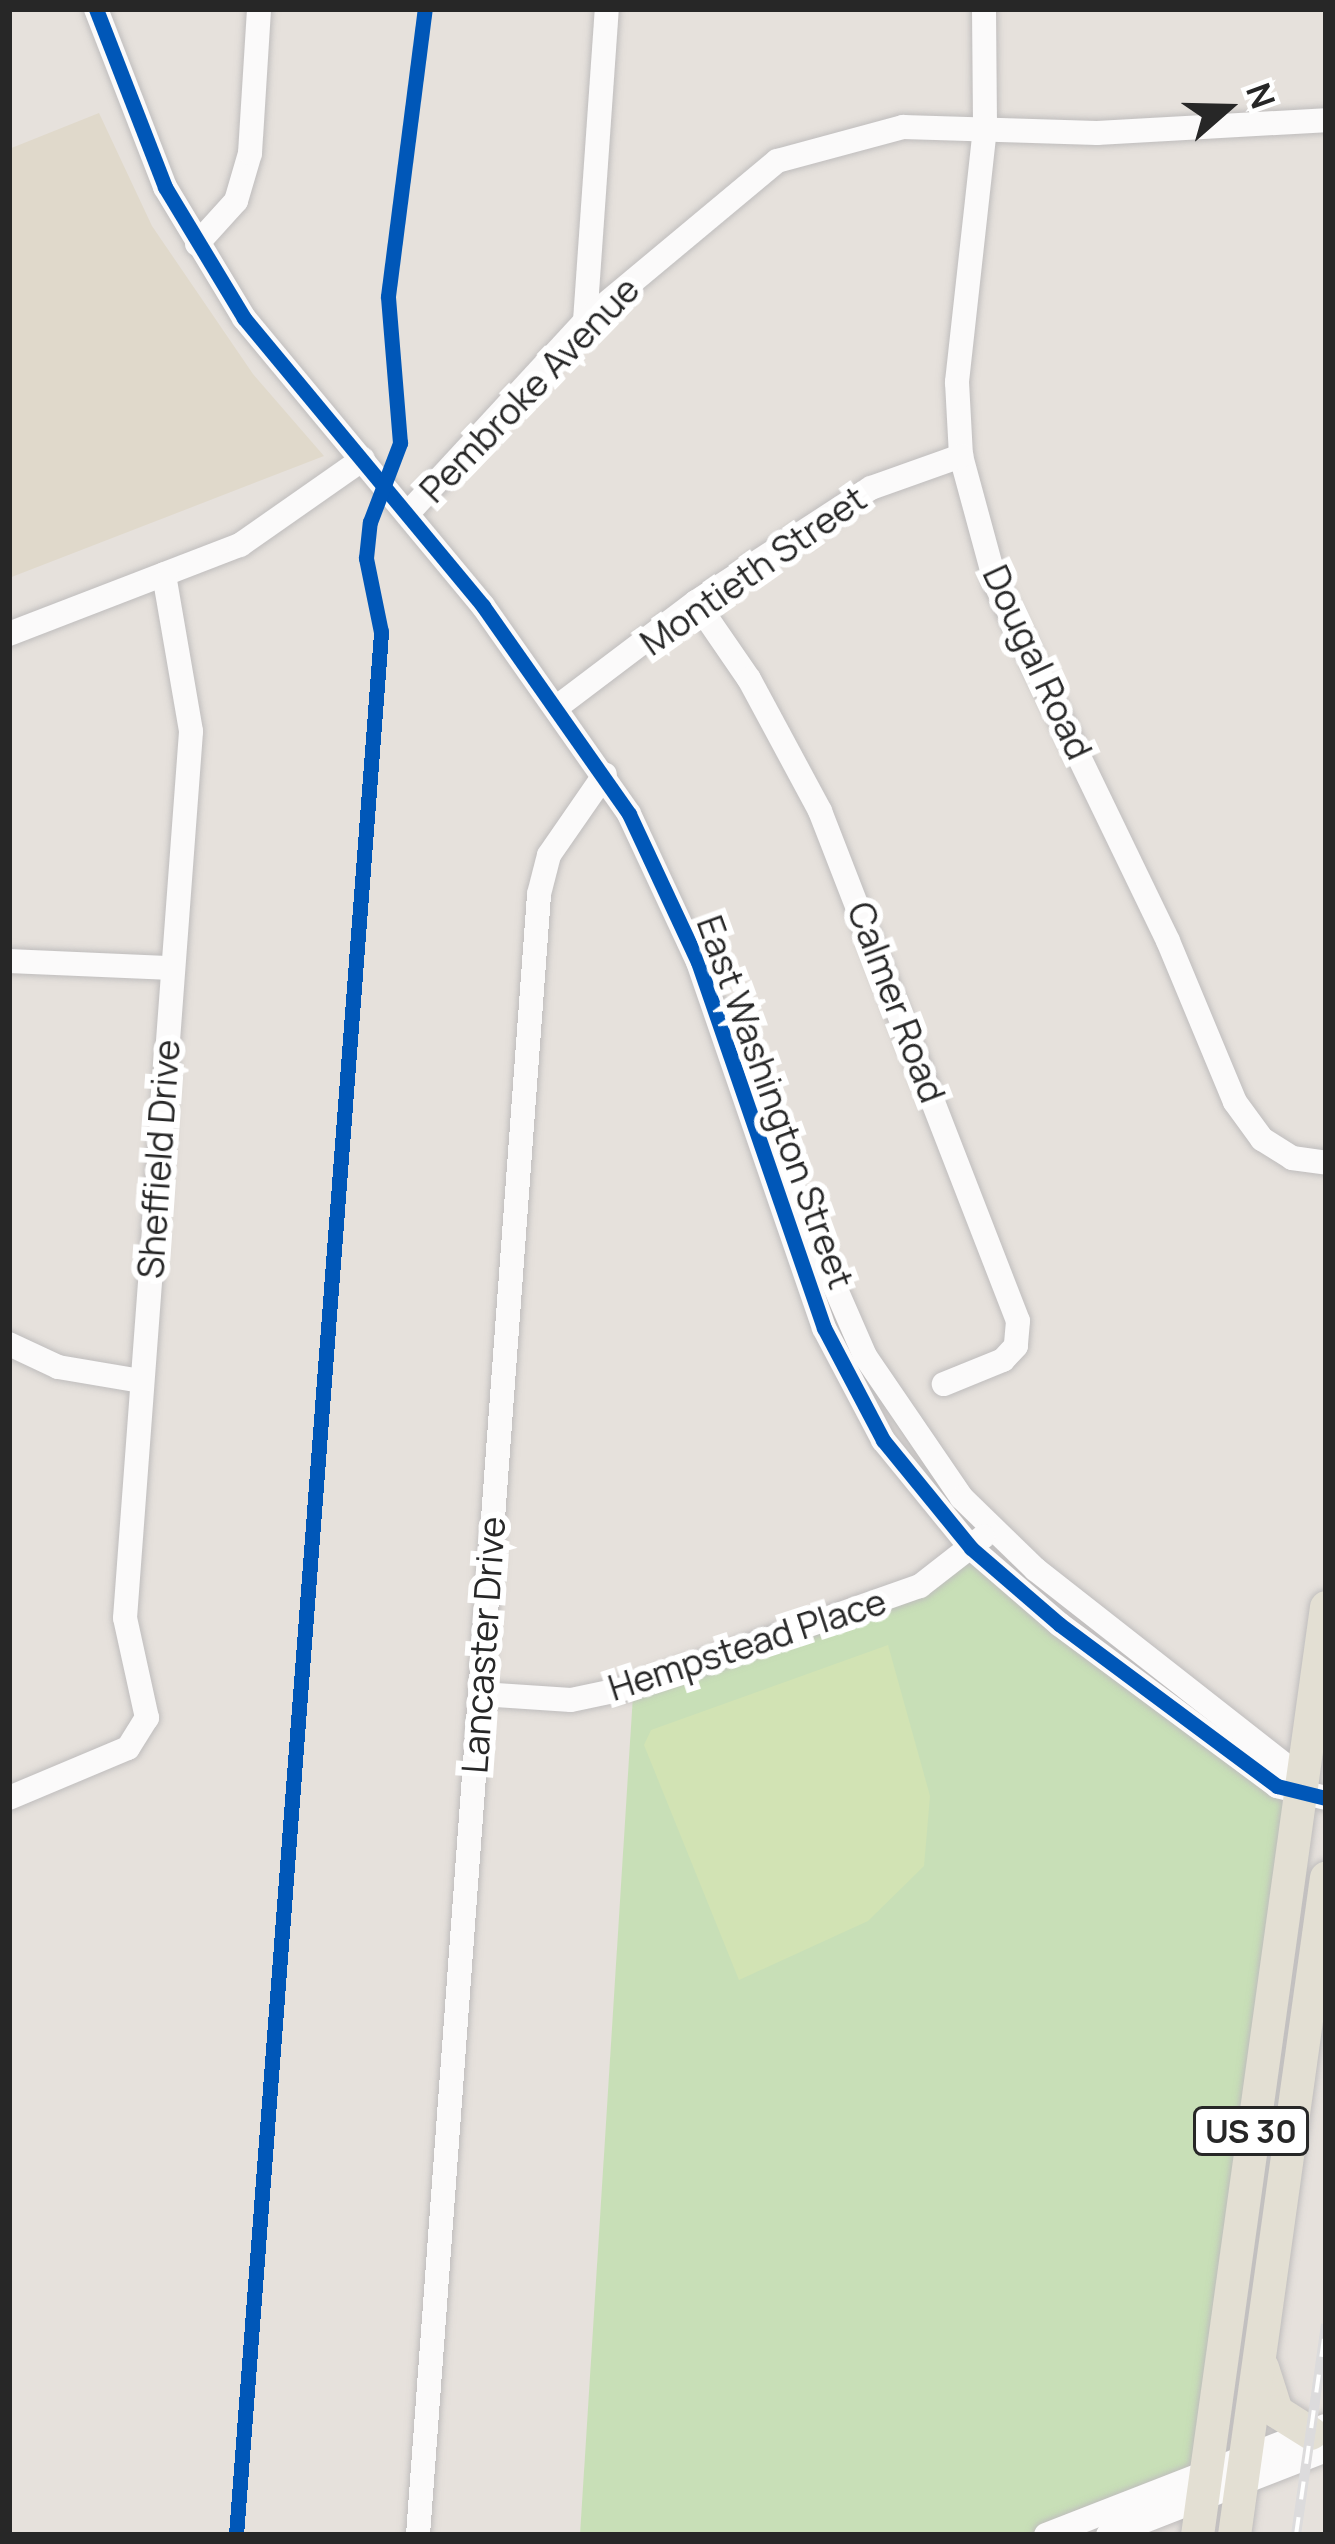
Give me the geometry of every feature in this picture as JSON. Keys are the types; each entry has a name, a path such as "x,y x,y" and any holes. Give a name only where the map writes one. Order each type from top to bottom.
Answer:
{"main road":[{"name":"US 30","path":"1197,2535 1313,1794 1326,1607"},
{"name":"US 30","path":"1234,2535 1326,1876"},
{"path":"1260,2354 1276,2411 1321,2437"}],"street":[{"name":"East Washington Street","path":"96,9 165,188 244,318 409,512 605,774 676,909 766,1142 842,1367 883,1440 971,1548 1258,1773 1313,1794"},
{"path":"197,244 236,202 250,153 259,9"},
{"path":"585,321 608,9"},
{"name":"Dougal Road","path":"984,9 985,128 957,382 961,456 996,585 1168,941 1235,1102 1262,1139 1292,1158 1326,1162"},
{"name":"Pembroke Avenue","path":"409,512 585,321 777,160 903,127 1097,133 1326,120"},
{"name":"Montieth Street","path":"557,707 696,602 871,488 961,456"},
{"path":"9,634 240,545 363,460"},
{"name":"Sheffield Drive","path":"9,1798 138,1741 146,1706 124,1618 191,731 164,574"},
{"name":"Calmer Road","path":"696,602 749,679 820,811 1018,1322 1016,1346 1003,1360 944,1384"},
{"name":"Lancaster Drive","path":"418,2535 539,894 560,834 605,774"},
{"path":"9,961 172,968"},
{"name":"East Washington Street","path":"766,1142 884,1390 992,1530 1290,1769 1313,1794"},
{"path":"9,1344 58,1367 141,1381"},
{"name":"Hempstead Place","path":"481,1694 571,1700 633,1687 920,1586 992,1530"},
{"path":"1108,2535 1204,2486 1321,2437"},
{"path":"1046,2535 1204,2486"}],"shaded area":[{"path":"99,113 152,226 253,374 324,456 9,578 9,149"}],"green space":[{"path":"970,1562 1290,1795 1199,2467 1038,2535 580,2535 633,1695"},
{"path":"888,1645 930,1796 924,1866 868,1921 739,1980 644,1745 651,1730"}],"railway":[{"path":"1296,2535 1326,2324"}],"cycle path":[{"path":"96,9 165,187 244,318 483,606 629,814 698,962 824,1328 883,1440 971,1548 1059,1624 1277,1786 1326,1798"},
{"path":"236,2535 381,632 366,558 370,522 400,443 388,296 425,9"}]}
